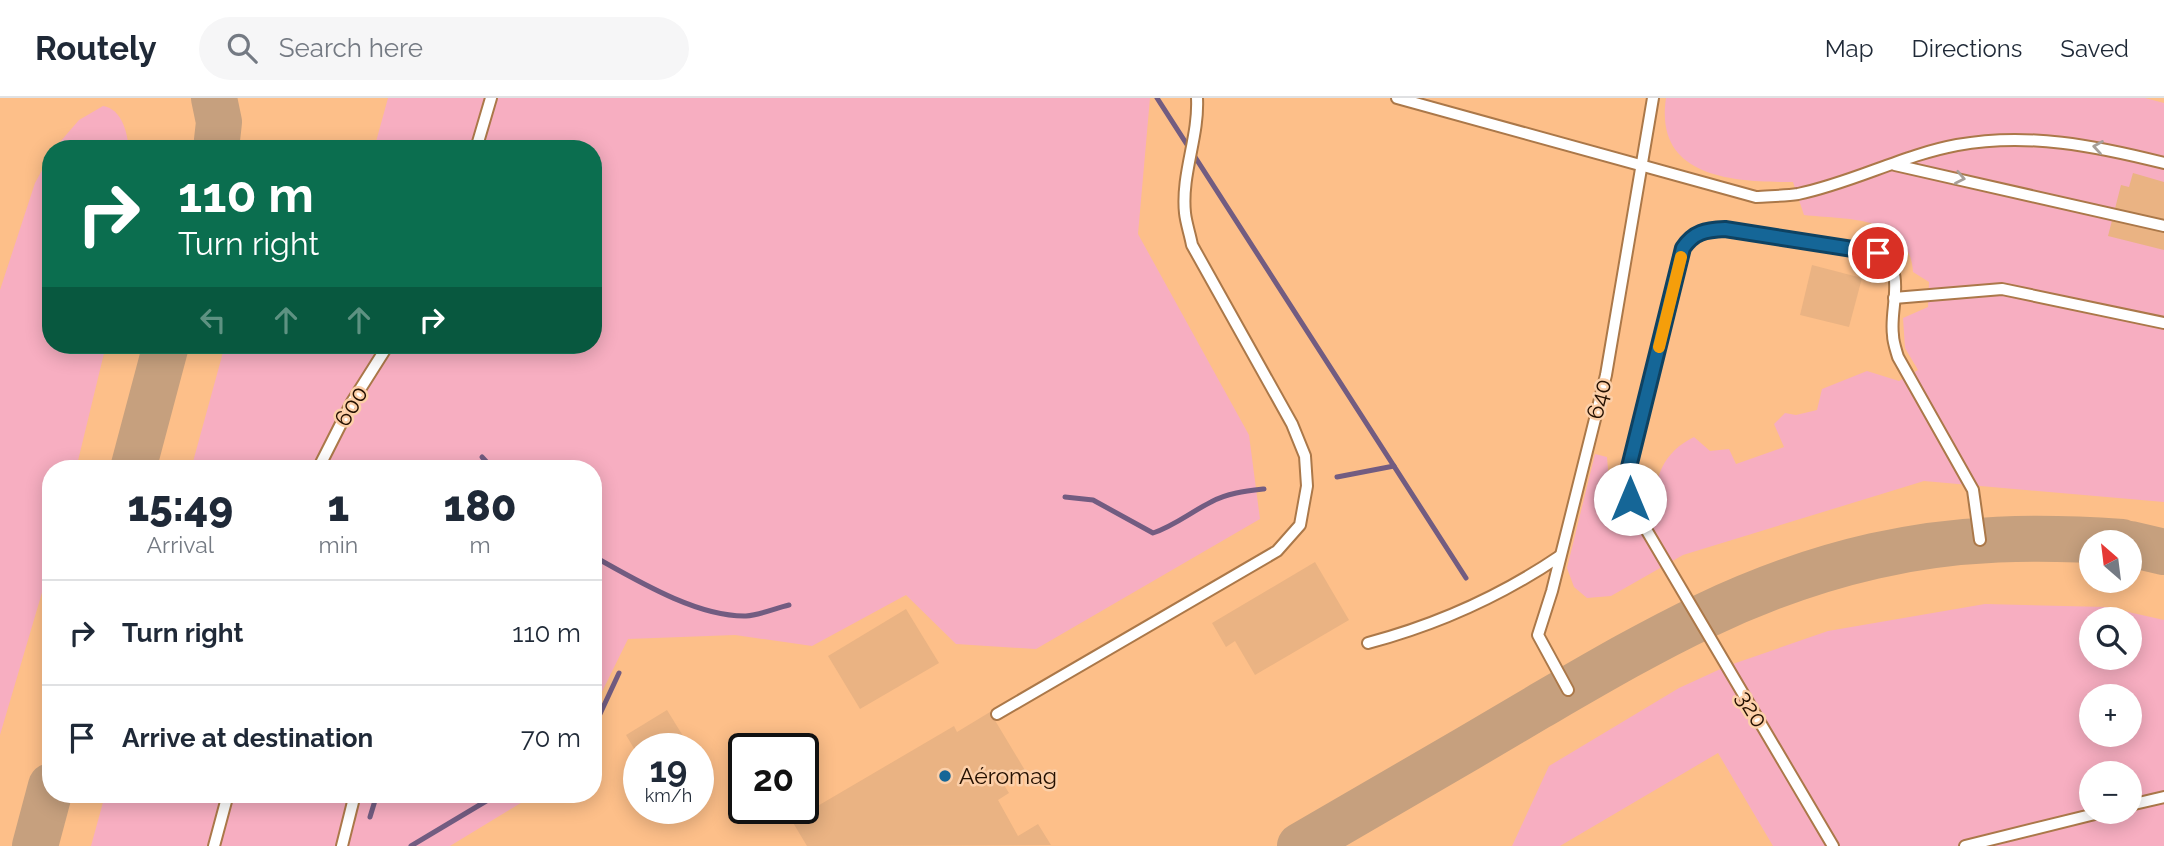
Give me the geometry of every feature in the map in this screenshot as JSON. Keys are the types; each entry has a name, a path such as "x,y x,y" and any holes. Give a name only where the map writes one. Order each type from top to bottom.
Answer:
{"lane":[{"path":"479,140 491,98"},
{"path":"997,714 1277,551 1300,525 1307,486 1306,456 1292,424 1192,245 1185,212 1187,175 1198,118 1197,98"},
{"path":"1397,98 1756,197 1798,194 1956,145 2009,139 2058,141 2110,149 2164,163"},
{"name":"640","path":"1568,690 1538,635 1606,375 1653,98"},
{"path":"1893,164 2164,226"},
{"name":"320","path":"1833,846 1637,514 1626,484 1683,248 1691,237 1705,230 1725,229 1878,253 1887,259 1895,271 1894,298"},
{"path":"1980,540 1973,490 1898,357 1892,336 1894,298 2002,289 2164,323"},
{"name":"600","path":"323,460 352,402 382,354"},
{"path":"1368,643 1405,632 1506,591 1560,556"},
{"path":"2142,803 2164,797"},
{"path":"214,846 226,803"},
{"path":"342,846 353,803"},
{"path":"1965,846 2079,818"}],"shaded area":[{"path":"0,98 2164,98 2164,846 0,846"},
{"path":"388,98 1150,98 1138,234 1249,435 1260,519 1036,649 956,644 906,595 812,646 735,635 628,639 602,692 602,460 193,460 223,354 602,354 602,140 376,140"},
{"path":"1666,98 2145,98 2164,103 2164,502 1924,481 1683,555 1611,596 1587,598 1574,587 1567,568 1595,454 1607,457 1610,493 1634,530 1654,516 1655,491 1661,469 1674,451 1694,437 1710,451 1729,449 1736,464 1784,447 1774,424 1785,413 1796,415 1817,410 1822,389 1867,371 1899,381 1918,370 1905,348 1903,318 1928,307 1929,282 1913,272 1909,253 1901,240 1889,230 1857,220 1804,215 1793,182 1723,177 1702,170 1685,160 1672,145 1666,125"},
{"path":"103,106 109,108 119,116 127,140 62,140 79,120"},
{"path":"42,170 42,354 104,354 78,460 42,460 42,593 0,735 0,290 35,183"},
{"path":"1985,604 2106,607 2079,607 2079,670 2142,670 2142,615 2164,620 2164,846 1773,846 1718,753 1560,846 1512,846 1549,766 1679,688 1727,666 1828,631"},
{"path":"103,803 521,803 450,846 91,846"}],"building":[{"path":"2133,173 2164,182 2164,250 2108,236 2121,185 2129,187"},
{"path":"1812,265 1862,278 1849,327 1800,315"},
{"path":"1315,562 1349,620 1255,675 1235,641 1226,647 1212,623"},
{"path":"906,609 939,663 860,709 828,656"},
{"path":"667,710 681,733 629,733"},
{"name":"Aéromag","path":"990,712 1026,772 1004,785 1009,793 998,800 1018,836 1038,824 1051,845 807,846 794,824 819,824 819,805 954,726 957,732"}],"waterway":[{"path":"1157,98 1466,578"},
{"path":"482,457 485,460"},
{"path":"1337,477 1394,466"},
{"path":"1065,497 1093,500 1153,533 1217,499 1264,489"},
{"path":"602,561 687,604 727,615 746,616 789,605"},
{"path":"602,710 619,673"},
{"path":"370,817 374,803"},
{"path":"411,846 483,803"}],"taxiway":[{"path":"214,98 219,122 217,140"},
{"path":"135,460 164,354"},
{"path":"1300,846 1620,660 1741,599 1827,568 1905,550 1998,540 2079,540"},
{"path":"2142,547 2164,552"},
{"path":"35,846 46,803"}],"slow traffic":[{"path":"1659,347 1681,257"}],"place":[{"name":"Aéromag","path":"945,776"}],"route":[{"path":"1630,499 1626,484 1629,467 1683,248 1691,237 1705,230 1725,229 1878,253"}]}
